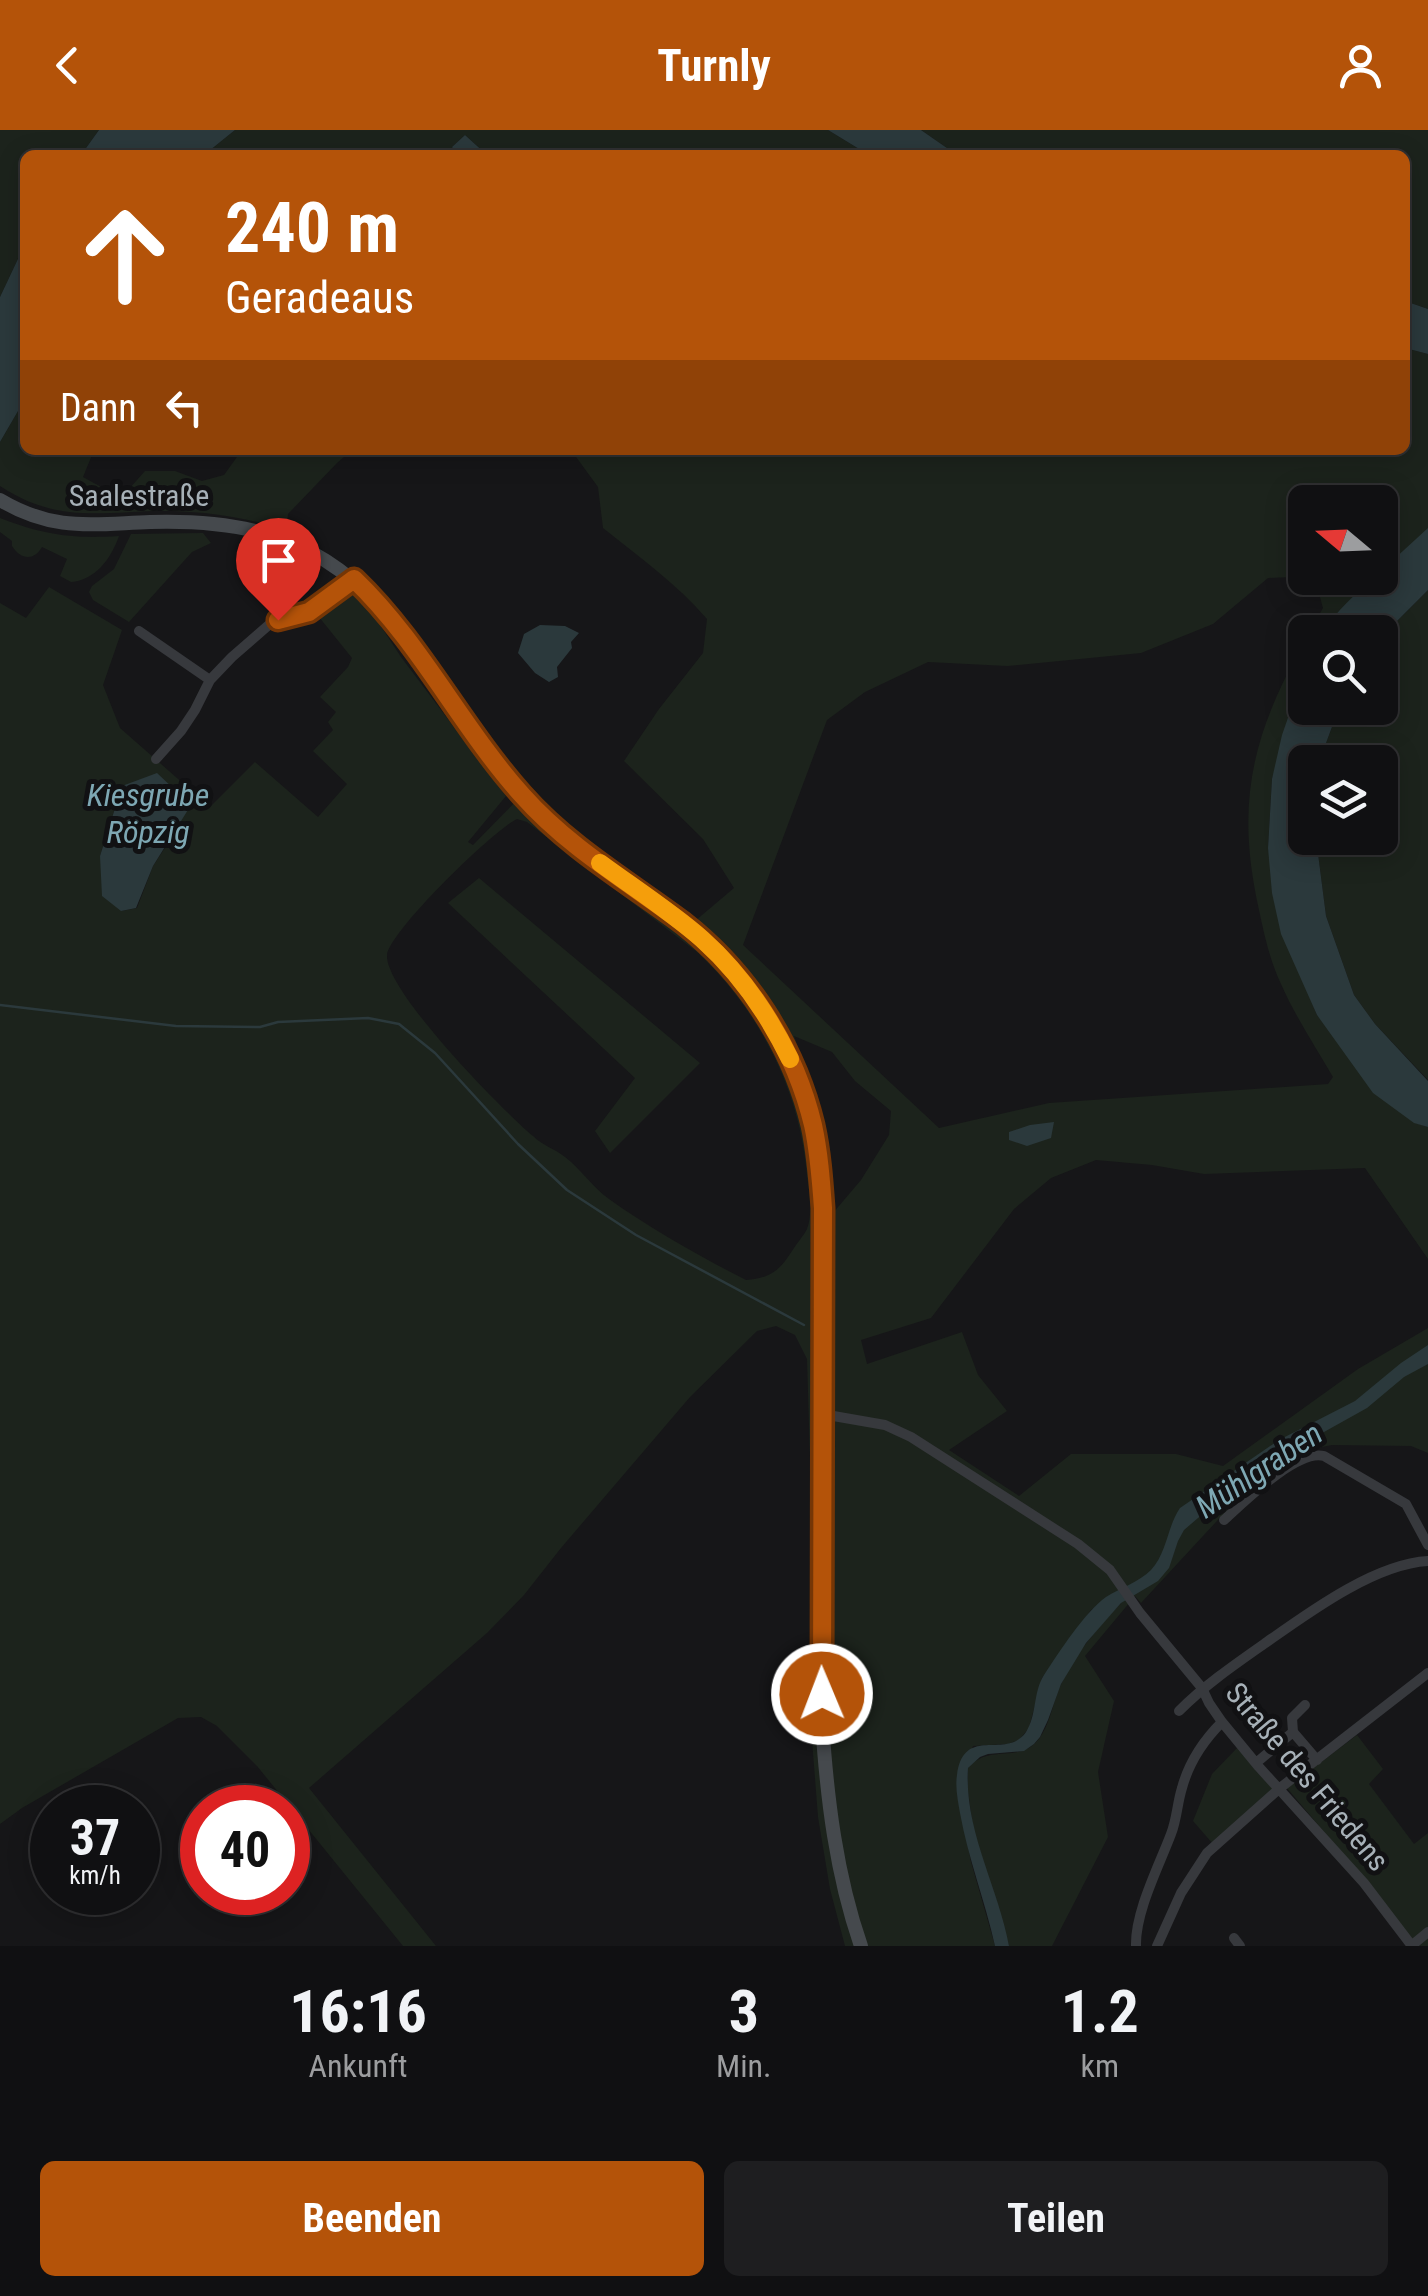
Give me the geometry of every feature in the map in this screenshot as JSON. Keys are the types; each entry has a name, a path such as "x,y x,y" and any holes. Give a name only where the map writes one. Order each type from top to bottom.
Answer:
{"street":[{"name":"Saalestraße","path":"0,500 34,518 54,523 182,521 236,526 301,546 337,566 391,618 523,797 568,839 702,939 747,988 777,1033 803,1090 820,1164 822,1414"},
{"path":"156,759 182,732 210,680 232,656 271,623 309,612 354,579"},
{"path":"139,631 210,680"},
{"path":"822,1414 825,1760 845,1894 862,1946"},
{"name":"Straße des Friedens","path":"822,1414 884,1424 911,1438 1099,1561 1202,1688 1222,1722 1364,1883 1411,1946"},
{"path":"1224,1520 1265,1484 1315,1453 1406,1504 1428,1544"},
{"name":"Straße des Friedens","path":"1202,1688 1340,1594 1392,1569 1428,1560"},
{"path":"1157,1946 1181,1894 1206,1853 1280,1788 1428,1673"},
{"path":"1179,1711 1202,1688"},
{"path":"1305,1705 1292,1718 1293,1732 1317,1760"},
{"path":"1136,1946 1148,1894 1176,1820 1187,1773 1203,1740 1222,1722"},
{"path":"1256,1763 1293,1732"},
{"path":"1411,1946 1428,1932"}],"shaded area":[{"path":"0,130 99,130 85,150 20,150 20,255 0,297"},
{"path":"235,130 828,130 861,150 482,150 465,135 452,147 454,150 210,150"},
{"path":"921,130 1428,130 1428,309 1410,303 1410,150 950,150"},
{"path":"1410,349 1428,354 1428,531 1398,558 1398,485 1288,485 1288,577 1268,578 1213,624 1141,653 1007,666 928,662 865,692 827,720 743,945 939,1128 1049,1103 1328,1084 1333,1077 1277,975 1252,871 1249,802 1253,770 1272,707 1288,673 1288,725 1272,779 1268,848 1303,981 1317,1015 1414,1122 1428,1127 1428,1259 1365,1168 1204,1174 1096,1160 1051,1178 1014,1209 931,1318 861,1340 867,1364 962,1332 978,1375 1007,1411 949,1450 1019,1496 1071,1454 1176,1454 1223,1466 1358,1369 1428,1328 1428,1453 1411,1446 1332,1445 1301,1451 1228,1509 1141,1603 1135,1596 1085,1656 1114,1701 1098,1772 1108,1837 1052,1946 1009,1946 973,1828 968,1768 985,1756 1022,1751 1038,1740 1075,1660 1123,1601 1116,1592 1091,1610 1042,1678 1029,1728 1019,1740 973,1746 958,1796 971,1862 995,1946 845,1946 830,1889 818,1817 811,1727 807,1359 795,1335 776,1326 757,1331 690,1397 524,1595 487,1633 310,1787 272,1785 217,1726 201,1717 178,1718 62,1785 30,1785 30,1803 0,1824 0,603 26,618 49,587 122,630 103,685 120,728 210,807 255,762 318,817 347,784 313,751 333,730 328,722 336,712 320,697 352,658 319,617 351,591 373,614 506,796 468,842 473,845 528,789 588,842 695,921 734,888 703,839 624,761 703,653 707,619 670,582 603,528 598,487 575,455 1410,455","holes":["122,786 178,828 153,866 137,908 121,911 100,856","517,819 527,822 697,952 739,999 773,1053 796,1112 810,1202 807,1229 774,1272 746,1280 609,1199 571,1162 537,1139 497,1102 424,1021 391,972 387,955 392,943 444,882 505,827","794,1036 832,1052 855,1081 891,1111 889,1135 861,1180 833,1213 826,1139"]},
{"path":"20,408 20,455 92,455 83,477 121,498 145,471 175,471 202,481 224,475 238,455 346,455 288,514 287,529 187,512 84,513 43,507 0,486 0,442"},
{"path":"0,518 58,534 119,536 101,567 88,577 71,582 60,576 67,559 42,547 31,557 19,554 12,541 0,532"},
{"path":"203,533 211,543 192,552 129,622 93,600 89,592 92,586 114,569 131,534"},
{"path":"1428,590 1428,1080 1375,1024 1354,995 1326,916 1318,855 1398,855 1398,745 1325,745 1333,725 1398,725 1398,620"},
{"path":"1358,595 1336,615 1319,615 1323,608 1320,597"},
{"path":"479,878 700,1063 610,1153 595,1131 635,1078 448,903"},
{"path":"1357,1735 1383,1769 1369,1784 1414,1844 1428,1833 1428,1946 1415,1946 1287,1788"},
{"path":"1237,1748 1274,1790 1213,1844 1193,1821 1212,1774"},
{"path":"310,1789 436,1946 403,1946 310,1831"}],"water":[{"path":"99,130 235,130 210,150 85,150"},
{"path":"828,130 921,130 950,150 861,150"},
{"path":"465,135 482,150 454,150 452,147"},
{"path":"20,255 20,408 0,442 0,297"},
{"path":"1410,303 1428,309 1428,354 1410,349"},
{"path":"1428,528 1428,590 1398,620 1398,615 1336,615 1355,595 1398,595 1398,556"},
{"path":"540,625 565,626 579,633 557,667 558,677 549,682 518,653 524,634"},
{"path":"1288,718 1288,725 1333,725 1325,745 1288,745 1288,855 1318,855 1326,916 1354,995 1428,1081 1428,1127 1414,1123 1373,1093 1317,1015 1281,934 1268,848 1272,779"},
{"name":"Kiesgrube Röpzig","path":"157,773 191,805 153,866 136,908 121,911 102,896 100,856 122,786"},
{"path":"1054,1122 1051,1138 1027,1146 1009,1140 1009,1132"},
{"name":"Mühlgraben","path":"1428,1345 1428,1364 1404,1377 1367,1408 1281,1456 1184,1530 1169,1568 1158,1581 1121,1603 1086,1643 1061,1684 1034,1744 1024,1751 988,1754 968,1768 976,1836 1009,1946 995,1946 960,1813 956,1784 961,1760 977,1747 1008,1744 1026,1732 1041,1682 1057,1655 1098,1604 1151,1570 1180,1508 1279,1440 1355,1401"}],"waterway":[{"path":"0,1005 176,1026 260,1027 278,1022 368,1018 399,1024 435,1053 518,1144 567,1190 636,1235 804,1325"}],"slow traffic":[{"path":"600,863 684,924 720,957 760,1006 790,1059"}],"route":[{"path":"278,620 309,612 354,579 391,618 523,797 568,839 702,939 747,988 789,1056 812,1124 823,1208 822,1694"}]}
